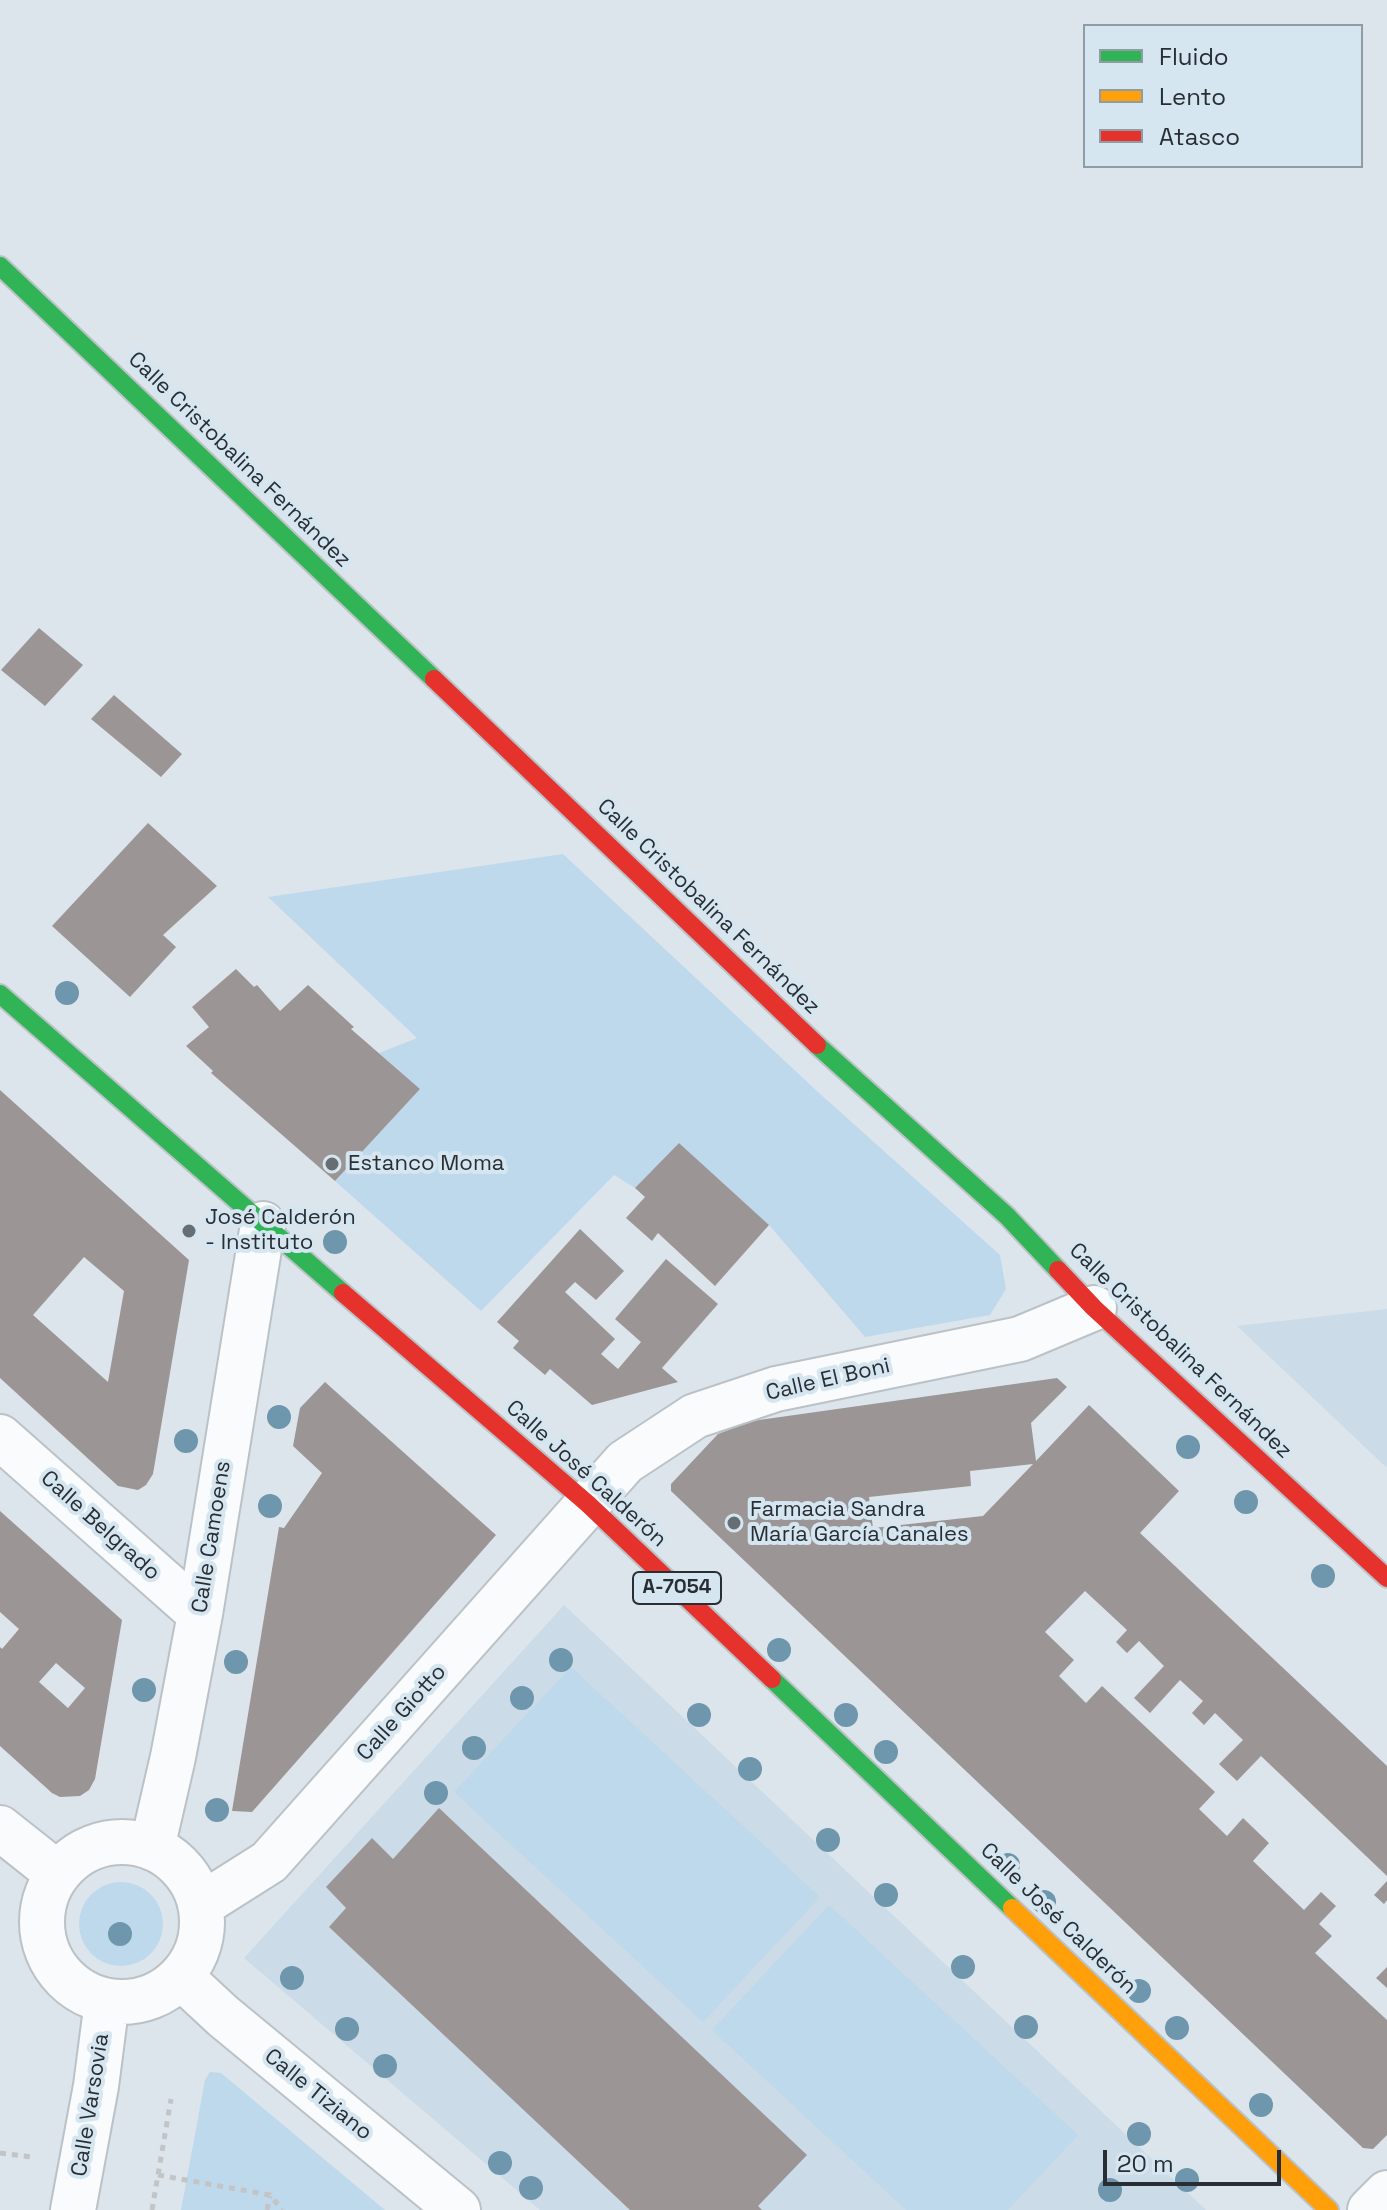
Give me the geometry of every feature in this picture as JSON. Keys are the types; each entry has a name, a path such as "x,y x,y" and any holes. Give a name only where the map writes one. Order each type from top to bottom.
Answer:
{"street":[{"name":"Calle Cristobalina Fernández","path":"0,266 861,1086 1007,1216 1094,1308 1387,1578"},
{"name":"Calle José Calderón","path":"0,994 588,1504 1329,2210"},
{"name":"Calle Camoens","path":"152,1848 200,1614 263,1224"},
{"name":"Calle El Boni","path":"588,1504 625,1462 695,1416 776,1389 1020,1339 1094,1308"},
{"name":"Calle Belgrado","path":"0,1437 200,1614"},
{"name":"Calle Giotto","path":"201,1905 269,1862 588,1504"},
{"path":"0,1828 58,1874"},
{"path":"126,1842 152,1848 174,1861 191,1881 201,1905 202,1931 195,1956 181,1977 159,1994 133,2001 107,2001 82,1992 61,1974 47,1951 42,1925 45,1898 58,1874 77,1857 100,1845 126,1842"},
{"name":"Calle Tiziano","path":"181,1977 223,2016 458,2210"},
{"name":"Calle Varsovia","path":"73,2210 96,2086 107,2001"},
{"path":"1370,2210 1387,2193"}],"path":[{"path":"152,2210 171,2099"},
{"path":"0,2153 35,2157"},
{"path":"158,2175 270,2195 282,2210"},
{"path":"267,2210 270,2195"}],"shaded area":[{"path":"563,854 818,1092 1000,1255 1006,1289 990,1315 865,1337 769,1225 679,1143 635,1188 614,1175 481,1311 335,1181 420,1089 379,1053 417,1038 268,897"},
{"path":"1387,1309 1387,1468 1237,1326"},
{"path":"564,1605 1206,2210 540,2210 244,1958"},
{"path":"571,1667 820,1897 703,2022 454,1792"},
{"path":"121,1882 137,1885 151,1894 160,1908 163,1924 160,1940 151,1954 137,1963 121,1966 105,1963 91,1954 82,1940 79,1924 82,1908 91,1894 105,1885"},
{"path":"829,1905 1078,2135 1008,2210 906,2210 712,2030"},
{"path":"210,2072 221,2073 385,2210 181,2210 205,2080"}],"building":[{"path":"39,628 83,665 45,706 1,670"},
{"path":"114,695 182,754 161,777 91,719"},
{"path":"148,823 217,886 163,935 176,947 130,997 52,926"},
{"path":"236,969 254,987 257,985 280,1011 308,985 354,1027 351,1029 420,1089 335,1181 211,1073 213,1071 186,1046 209,1027 192,1007"},
{"path":"0,1090 189,1260 153,1474 146,1485 138,1490 118,1486 0,1378","holes":["84,1257 124,1291 108,1382 33,1315"]},
{"path":"679,1143 769,1225 715,1286 658,1233 652,1241 626,1218 645,1197 635,1188"},
{"path":"580,1229 624,1271 596,1300 575,1282 565,1292 615,1339 601,1354 618,1369 641,1342 615,1319 666,1259 718,1304 662,1368 678,1382 592,1405 550,1369 545,1375 513,1348 519,1341 497,1322"},
{"path":"1057,1378 1067,1387 1031,1423 1036,1461 1089,1405 1179,1491 1140,1533 1387,1766 1387,1876 1261,1756 1237,1781 1219,1764 1243,1740 1215,1713 1204,1725 1192,1713 1203,1701 1180,1680 1150,1713 1134,1698 1164,1666 1139,1641 1127,1653 1116,1642 1127,1630 1085,1591 1045,1632 1074,1660 1059,1676 1086,1703 1102,1686 1215,1792 1199,1809 1227,1836 1243,1818 1269,1843 1253,1861 1304,1910 1321,1892 1336,1906 1319,1924 1332,1936 1315,1953 1387,2020 1387,2135 1373,2149 1363,2148 671,1491 671,1484 718,1434 752,1421","holes":["1033,1464 983,1516 873,1528 869,1497 971,1486 970,1471"]},
{"path":"325,1382 496,1535 252,1812 232,1811 279,1527 284,1528 322,1473 293,1446 300,1408"},
{"path":"0,1511 122,1620 95,1779 89,1790 80,1796 60,1797 52,1793 0,1746 0,1647 2,1649 19,1629 0,1612","holes":["56,1663 85,1688 68,1708 39,1682"]},
{"path":"439,1808 807,2155 758,2206 762,2210 630,2210 329,1927 346,1908 326,1887 372,1838 393,1859"},
{"path":"1387,1881 1387,1900 1384,1904 1374,1895"},
{"path":"1387,1967 1387,1988 1376,1978"}],"traffic: fast":[{"path":"0,266 434,679"},
{"path":"0,994 343,1293"},
{"path":"817,1045 1007,1216 1058,1270"},
{"path":"772,1679 1012,1908"}],"traffic: slow":[{"path":"1012,1908 1329,2210"}],"traffic: jam":[{"path":"434,679 817,1045"},
{"path":"1058,1270 1094,1308 1387,1578"},
{"path":"343,1293 588,1504 772,1679"}],"place":[{"name":"Estanco Moma","path":"332,1164"},
{"name":"José Calderón - Instituto","path":"189,1231"},
{"name":"Farmacia Sandra María García Canales","path":"734,1523"}]}
